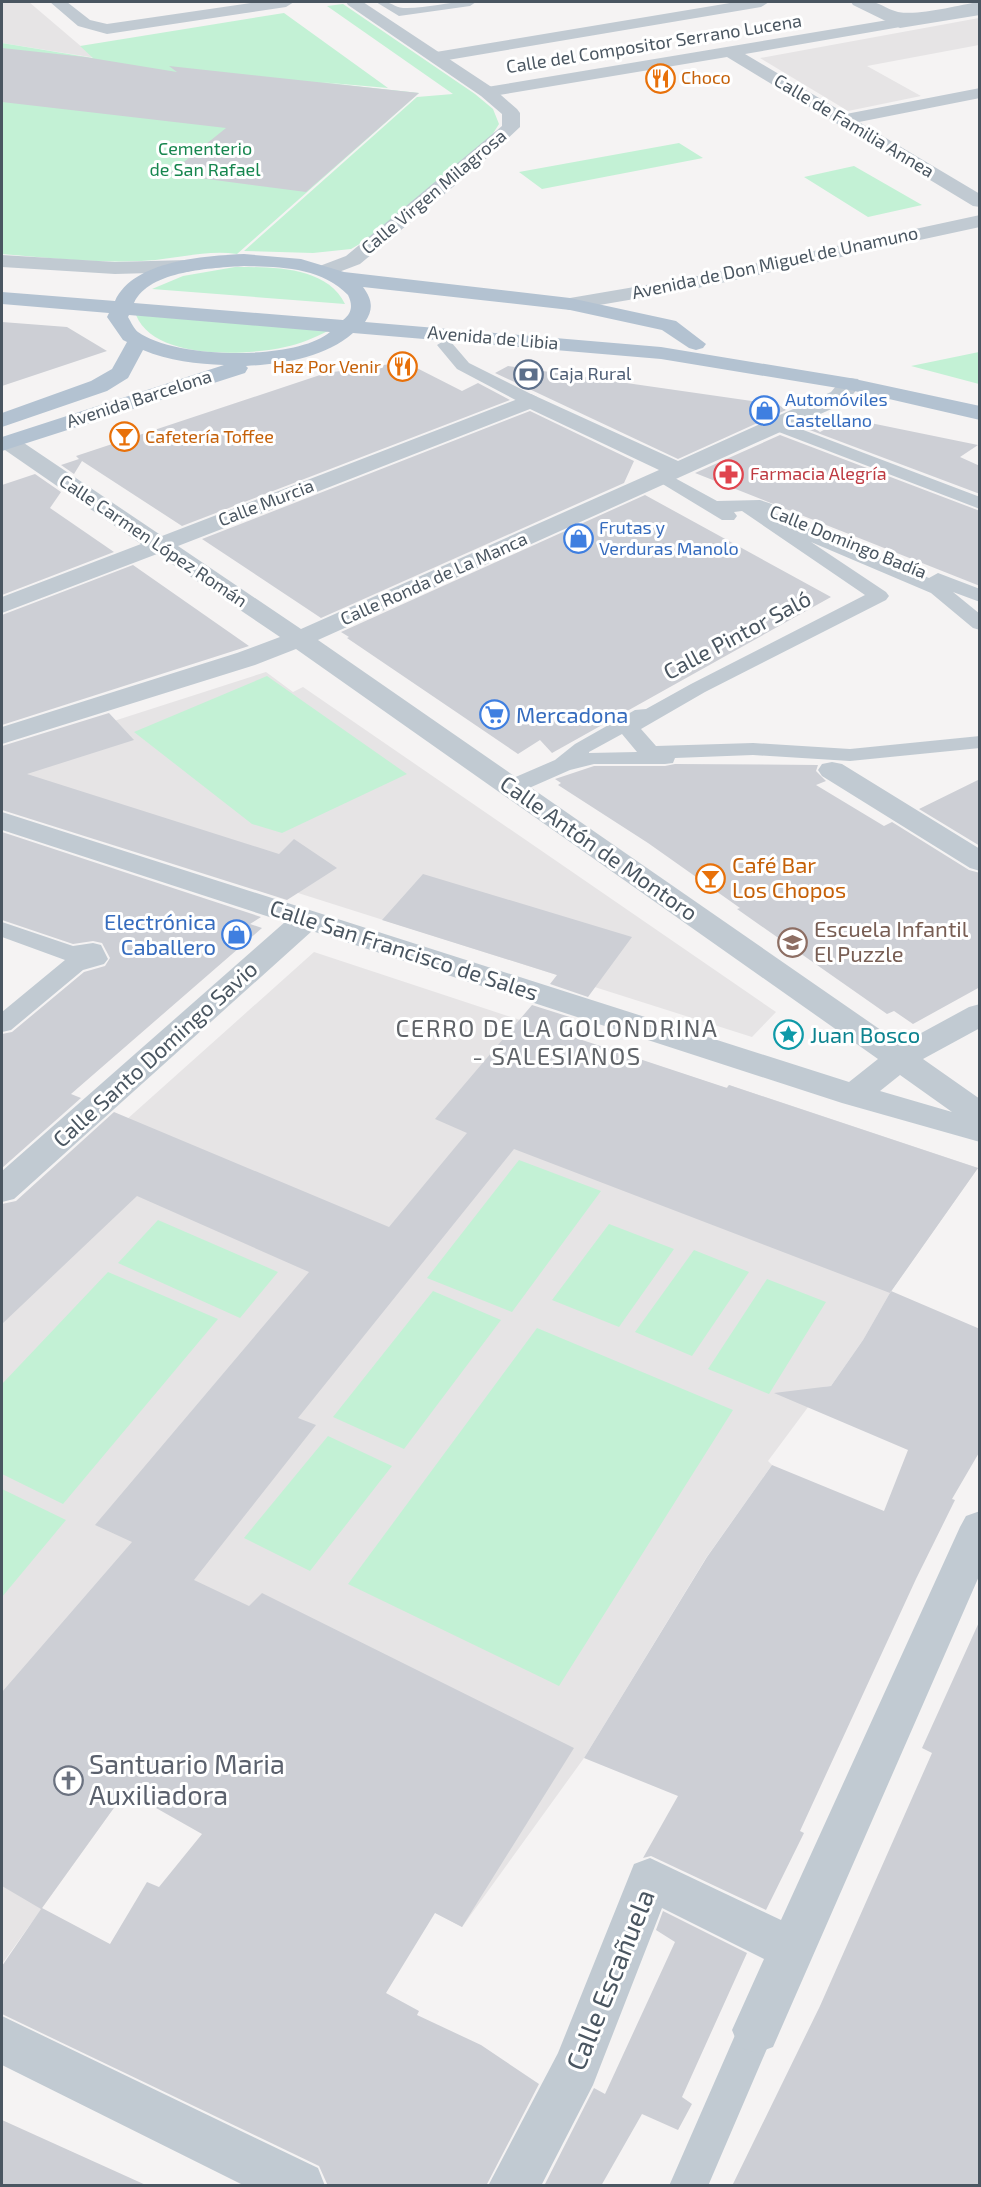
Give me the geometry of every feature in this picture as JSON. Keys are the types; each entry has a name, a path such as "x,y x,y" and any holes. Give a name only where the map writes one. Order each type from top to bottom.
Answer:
{"main road":[{"name":"Avenida de Libia","path":"2,284 123,301 152,278 187,266 224,261 273,260 332,274 570,304 669,325 696,344"},
{"path":"123,301 119,320 125,331 138,341 167,352 214,360 277,357 308,350 334,339 356,319 361,300 354,288 332,274"},
{"name":"Avenida de Libia","path":"2,298 123,301 666,339 879,375 980,398"},
{"name":"Avenida de Libia","path":"356,319 661,352 850,384 980,413"},
{"name":"Avenida Barcelona","path":"3,435 120,373 138,341"},
{"name":"Avenida Barcelona","path":"3,435 277,357"}],"street":[{"path":"58,2 84,23 107,29 286,2"},
{"path":"210,2 224,12"},
{"name":"Calle Virgen Milagrosa","path":"332,274 353,260 511,127 511,113 487,92 353,2"},
{"path":"382,2 399,12 470,2"},
{"path":"436,57 761,2"},
{"path":"858,2 900,23"},
{"path":"868,2 895,15 914,16 980,5"},
{"path":"616,9 658,33"},
{"name":"Calle del Compositor Serrano Lucena","path":"487,92 980,10"},
{"path":"413,42 435,38"},
{"path":"677,45 697,56"},
{"name":"Calle de Familia Annea","path":"729,51 980,202"},
{"path":"842,120 980,93"},
{"name":"Avenida de Don Miguel de Unamuno","path":"570,304 693,283 974,226"},
{"path":"2,261 106,268 187,266"},
{"name":"Calle Domingo Badía","path":"445,345 463,366 669,473 713,507 861,597"},
{"name":"Calle Ronda de La Manca","path":"2,736 246,659 299,639 839,397 850,384"},
{"name":"Calle Murcia","path":"2,606 531,401"},
{"path":"777,425 980,504"},
{"name":"Calle Carmen López Román","path":"3,435 158,545 299,639"},
{"name":"Calle Domingo Badía","path":"713,507 760,505 980,596"},
{"path":"980,624 938,589 750,509 879,596 699,688 628,728 650,753 753,749 850,755 980,742"},
{"name":"Calle Pintor Saló","path":"512,787 563,765 582,748 766,642 777,642 861,597"},
{"name":"Calle Antón de Montoro","path":"299,639 980,1115"},
{"path":"832,770 980,750"},
{"path":"563,765 594,758 793,757 832,770 980,862"},
{"name":"Calle San Francisco de Sales","path":"2,821 854,1095 980,1131"},
{"name":"Calle Santo Domingo Savio","path":"2,1191 308,918"},
{"path":"2,929 72,954 93,951 96,959 75,964 2,1024"},
{"path":"854,1095 900,1058 980,1014"},
{"path":"688,2186 791,1948 980,1527"},
{"name":"Calle Escañuela","path":"513,2186 576,2068 650,1879 791,1948"},
{"path":"2,2040 286,2182"}],"shaded area":[{"path":"2,2 29,2 90,54 102,59 2,43"},
{"path":"979,18 979,45 867,66 921,96 848,111 760,58"},
{"path":"266,672 293,692 303,687 776,1012 752,1037 2,799 2,757"},
{"path":"314,952 726,1088 729,1085 978,1168 891,1291 863,1340 831,1386 823,1387 768,1461 772,1465 706,1558 584,1758 462,1927 266,1822 126,1791 2,1964 2,1231"}],"green space":[{"path":"343,4 475,94 493,109 499,124 489,140 375,235 351,249 313,253 244,251 417,97 453,94 327,6"},
{"name":"Cementerio de San Rafael","path":"284,13 388,88 319,82 419,93 237,254 213,253 123,261 71,260 2,254 2,43 93,58 80,46"},
{"path":"679,143 703,158 542,189 519,172"},
{"path":"854,166 922,205 868,217 804,177"},
{"path":"235,267 265,267 297,271 312,276 325,282 337,292 345,304 152,289 183,276"},
{"path":"136,315 328,331 285,347 225,353 181,347 161,340 146,330"},
{"path":"979,352 979,384 911,366"},
{"path":"267,676 407,774 282,833 252,824 134,732"},
{"path":"519,1160 601,1191 512,1312 427,1278"},
{"path":"158,1220 278,1272 240,1318 118,1263"},
{"path":"609,1224 674,1249 619,1327 552,1300"},
{"path":"694,1250 749,1272 692,1356 635,1332"},
{"path":"108,1272 218,1319 63,1504 2,1474 2,1384"},
{"path":"767,1279 826,1302 769,1394 708,1369"},
{"path":"433,1291 501,1320 404,1449 333,1417"},
{"path":"537,1328 733,1410 559,1686 348,1584"},
{"path":"328,1436 392,1466 310,1571 244,1538"},
{"path":"2,1489 66,1520 2,1597"}],"building":[{"path":"2,48 85,57 177,72 169,66 419,93 306,192 169,174 226,128 2,102"},
{"path":"2,322 67,327 107,351 2,386"},
{"path":"405,362 462,391 478,383 510,400 182,526 82,461 74,474 61,465 79,459 76,456 326,373"},
{"path":"508,366 779,405 786,410 678,459 495,373"},
{"path":"530,411 634,461 624,483 321,618 202,539"},
{"path":"846,418 978,445 960,457 980,466 980,494 799,426 806,423 820,432"},
{"path":"780,435 980,511 980,586 695,473"},
{"path":"35,474 61,492 50,508 114,552 2,595 2,485"},
{"path":"645,495 831,597 552,753 540,740 518,754 341,632"},
{"path":"133,565 249,646 2,725 2,615"},
{"path":"109,713 134,740 27,774 279,854 294,839 337,868 287,900 2,810 2,746"},
{"path":"818,765 816,771 826,781 816,785 884,826 892,822 969,870 980,873 980,987 913,1024 894,1011 887,1014 737,909 740,908 648,843 558,785 561,783 555,779 594,766"},
{"path":"980,779 980,846 919,809"},
{"path":"2,832 261,917 250,924 262,928 71,1094 81,1098 2,1168 2,1034 12,1032 84,972 105,966 110,958 102,943 93,941 73,944 2,920"},
{"path":"423,874 632,937 588,997 550,984 557,975 382,920"},
{"path":"532,1005 573,1018 561,1033 727,1088 729,1085 978,1168 890,1293 514,1149 298,1418 316,1425 194,1580 249,1606 262,1593 574,1748 462,1927 435,1913 386,1993 419,2011 417,2015 481,2045 539,2084 486,2186 328,2186 319,2166 2,2014 2,1966 41,1909 2,1886 2,1692 132,1542 95,1525 309,1272 137,1196 2,1324 2,1204 16,1201 114,1112 389,1227 467,1133 435,1119","holes":["126,1791 202,1834 159,1887 147,1882 110,1944 42,1908"]},
{"path":"891,1291 980,1329 980,1451 952,1499 955,1500 916,1579 800,1831 804,1833 766,1910 651,1856 643,1858 678,1796 584,1758 707,1557 772,1465 884,1511 908,1450 774,1393 831,1386 863,1340"},
{"path":"980,1620 980,2186 732,2186 820,2006 932,1753 922,1748"},
{"path":"663,1911 747,1953 682,2097 692,2104 678,2130 642,2114 601,2186 544,2186 594,2088 605,2094 675,1942 656,1930"},
{"path":"2,2120 148,2186 2,2186"}],"place":[{"name":"Choco","path":"660,78"},
{"name":"Haz Por Venir","path":"402,367"},
{"name":"Caja Rural","path":"528,374"},
{"name":"Automóviles Castellano","path":"764,410"},
{"name":"Cafetería Toffee","path":"124,437"},
{"name":"Farmacia Alegría","path":"729,474"},
{"name":"Frutas y Verduras Manolo","path":"578,538"},
{"name":"Mercadona","path":"495,715"},
{"name":"Café Bar Los Chopos","path":"711,878"},
{"name":"Electrónica Caballero","path":"237,935"},
{"name":"Escuela Infantil El Puzzle","path":"793,942"},
{"name":"Juan Bosco","path":"789,1035"},
{"name":"Santuario Maria Auxiliadora","path":"68,1781"}],"district":[{"name":"CERRO DE LA GOLONDRINA - SALESIANOS","path":"557,1043"}]}
